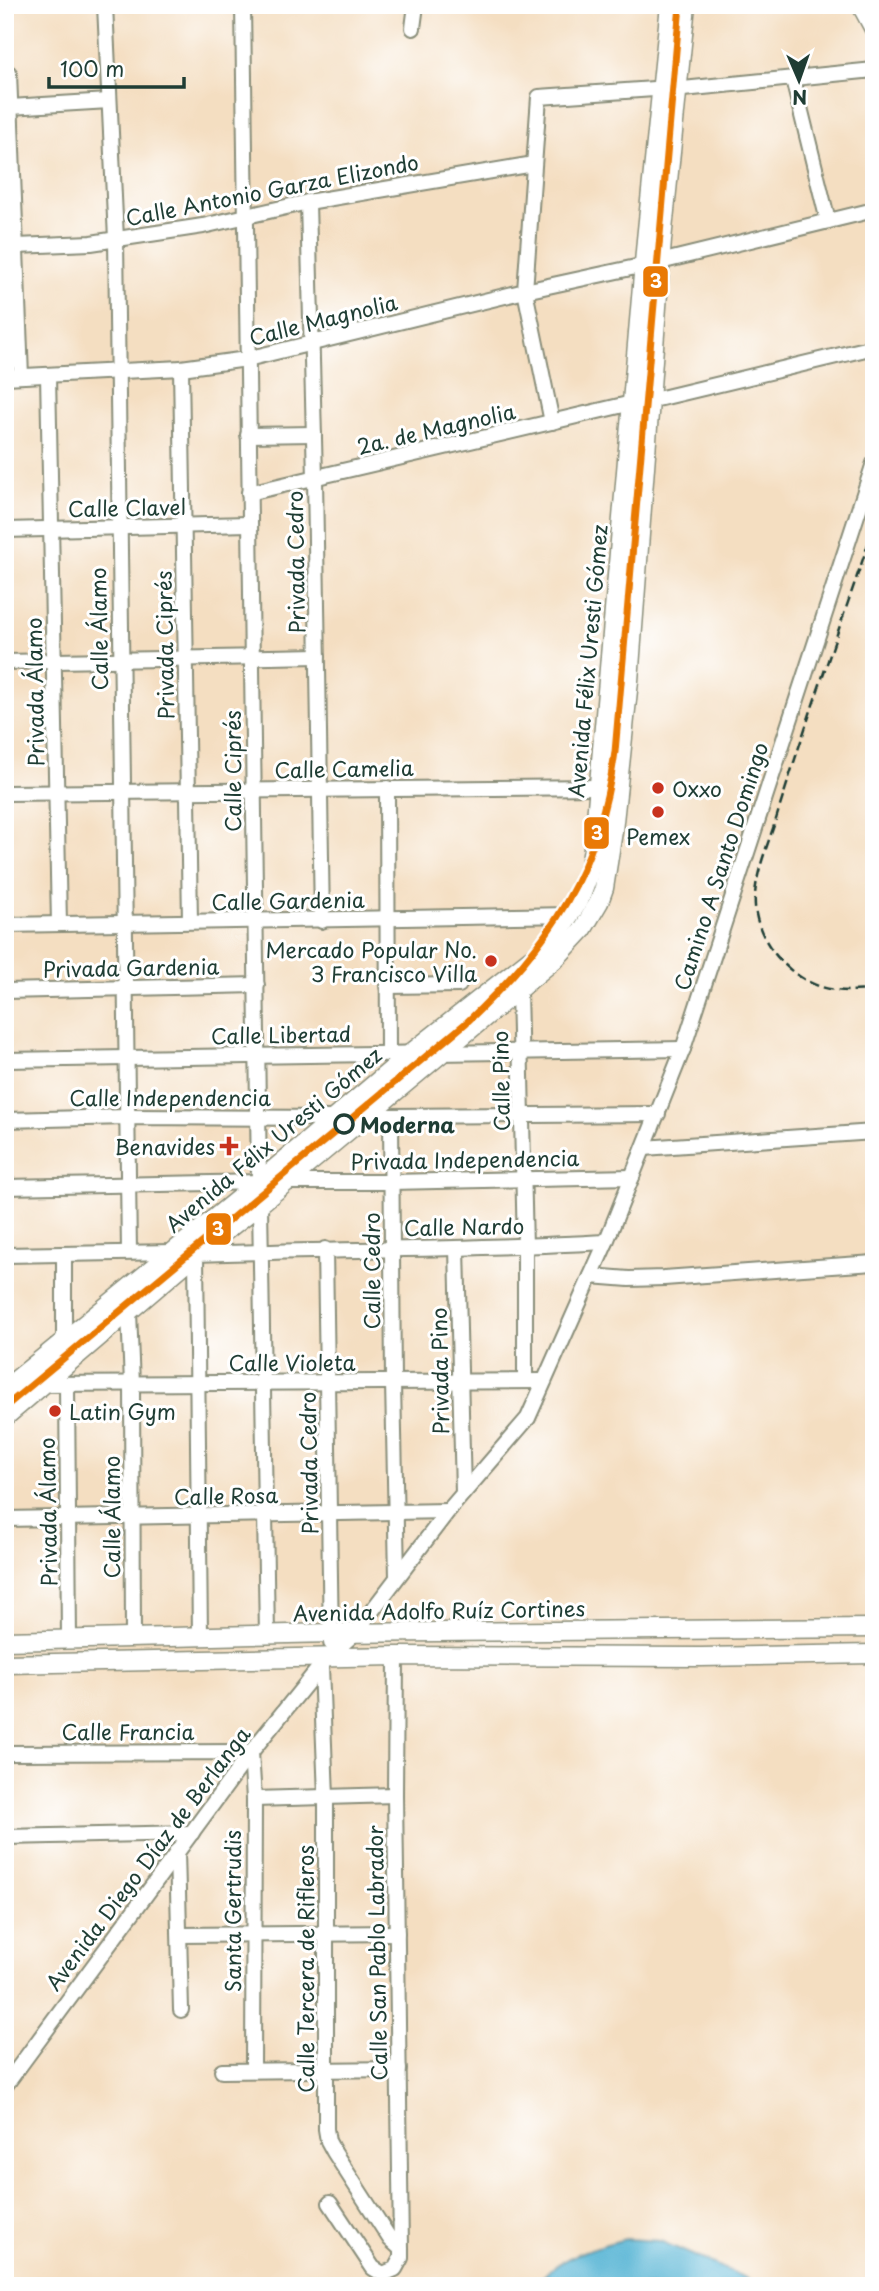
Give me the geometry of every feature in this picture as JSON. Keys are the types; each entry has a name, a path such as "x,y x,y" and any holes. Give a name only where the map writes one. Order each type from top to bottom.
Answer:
{"main road":[{"name":"Avenida Félix Uresti Gómez","path":"5,1417 196,1254 519,990 555,959 583,929 592,915 604,887 623,751 641,402 670,5"},
{"name":"Avenida Félix Uresti Gómez","path":"655,232 686,5"},
{"path":"861,5 874,29"},
{"name":"Avenida Félix Uresti Gómez","path":"8,1385 259,1182 411,1053 542,950 570,915 584,888 592,862 641,402"},
{"name":"Avenida Adolfo Ruíz Cortines","path":"5,1641 332,1633 874,1628"},
{"path":"5,1664 324,1662 396,1657 874,1654"}],"street":[{"name":"Calle Álamo","path":"105,5 116,239 129,1252"},
{"name":"Calle Ciprés","path":"243,5 259,1182"},
{"path":"414,28 416,5"},
{"path":"663,5 643,227 655,232 670,218 692,5"},
{"path":"683,89 874,70"},
{"path":"9,73 21,376"},
{"path":"793,79 828,221"},
{"path":"552,422 525,291 539,97 654,89"},
{"path":"10,107 109,102"},
{"name":"Calle Antonio Garza Elizondo","path":"16,246 92,243 219,223 308,202 534,164"},
{"name":"Privada Cedro","path":"308,202 322,921"},
{"name":"Calle Magnolia","path":"5,377 117,373 247,359 874,210"},
{"name":"2a. de Magnolia","path":"249,493 874,347"},
{"name":"Privada Ciprés","path":"181,368 190,921"},
{"name":"Privada Álamo","path":"48,375 58,924"},
{"path":"247,435 314,434"},
{"name":"Camino A Santo Domingo","path":"591,1276 683,1049 874,463"},
{"name":"Calle Clavel","path":"5,530 249,524"},
{"path":"5,662 318,656"},
{"name":"Calle Camelia","path":"5,793 598,787"},
{"path":"387,788 388,1053"},
{"name":"Calle Gardenia","path":"5,925 570,915"},
{"name":"Privada Gardenia","path":"5,991 257,985"},
{"path":"387,986 459,985"},
{"name":"Calle Pino","path":"519,990 525,1247 524,1381"},
{"name":"Calle Libertad","path":"5,1060 683,1049"},
{"path":"366,1115 658,1114"},
{"name":"Calle Cedro","path":"391,1116 397,1577"},
{"name":"Calle Independencia","path":"5,1120 127,1117 335,1118"},
{"path":"644,1148 874,1132"},
{"name":"Privada Independencia","path":"5,1187 632,1177"},
{"path":"260,1204 267,1636"},
{"name":"Calle Nardo","path":"196,1254 325,1249 525,1247 606,1242"},
{"name":"Privada Pino","path":"457,1248 463,1493"},
{"name":"Privada Cedro","path":"325,1249 332,1633"},
{"path":"5,1255 173,1252"},
{"path":"64,1254 64,1340"},
{"path":"196,1254 200,1636"},
{"path":"355,1633 448,1511 528,1418 591,1276 664,1278 874,1263"},
{"name":"Calle Álamo","path":"129,1312 132,1384 133,1639"},
{"name":"Calle Violeta","path":"41,1384 544,1381"},
{"name":"Privada Álamo","path":"67,1384 69,1640"},
{"name":"Calle Rosa","path":"5,1518 265,1516 448,1511"},
{"name":"Avenida Diego Díaz de Berlanga","path":"324,1662 332,1633"},
{"name":"Avenida Diego Díaz de Berlanga","path":"5,2086 250,1752 324,1662 355,1633"},
{"name":"Calle San Pablo Labrador","path":"396,1657 395,1795 401,2249"},
{"name":"Calle Tercera de Rifleros","path":"324,1662 326,2129 328,2141 390,2239 401,2249"},
{"name":"Calle Francia","path":"5,1753 250,1752"},
{"name":"Santa Gertrudis","path":"250,1752 254,1799 253,2070"},
{"path":"254,1799 395,1795"},
{"path":"5,1837 192,1833"},
{"path":"177,1851 181,2010"},
{"path":"180,1935 397,1933"},
{"path":"222,2071 399,2069"},
{"path":"330,2203 378,2272 387,2274 395,2269 401,2258 401,2249"}],"water":[{"path":"626,2239 660,2241 746,2278 755,2286 535,2286 564,2260"}],"railway":[{"path":"874,527 812,707 755,890 756,914 760,928 766,941 784,964 808,982 822,987 850,991 874,990"}],"metro line":[{"name":"3","path":"5,1407 466,1023 524,963 547,933 567,902 583,869 597,834 615,752 680,5"}],"place":[{"name":"Oxxo","path":"658,788"},
{"name":"Pemex","path":"658,812"},
{"name":"Mercado Popular No. 3 Francisco Villa","path":"491,961"},
{"name":"Moderna","path":"344,1124"},
{"name":"Benavides","path":"229,1146"},
{"name":"Latin Gym","path":"55,1411"}]}
